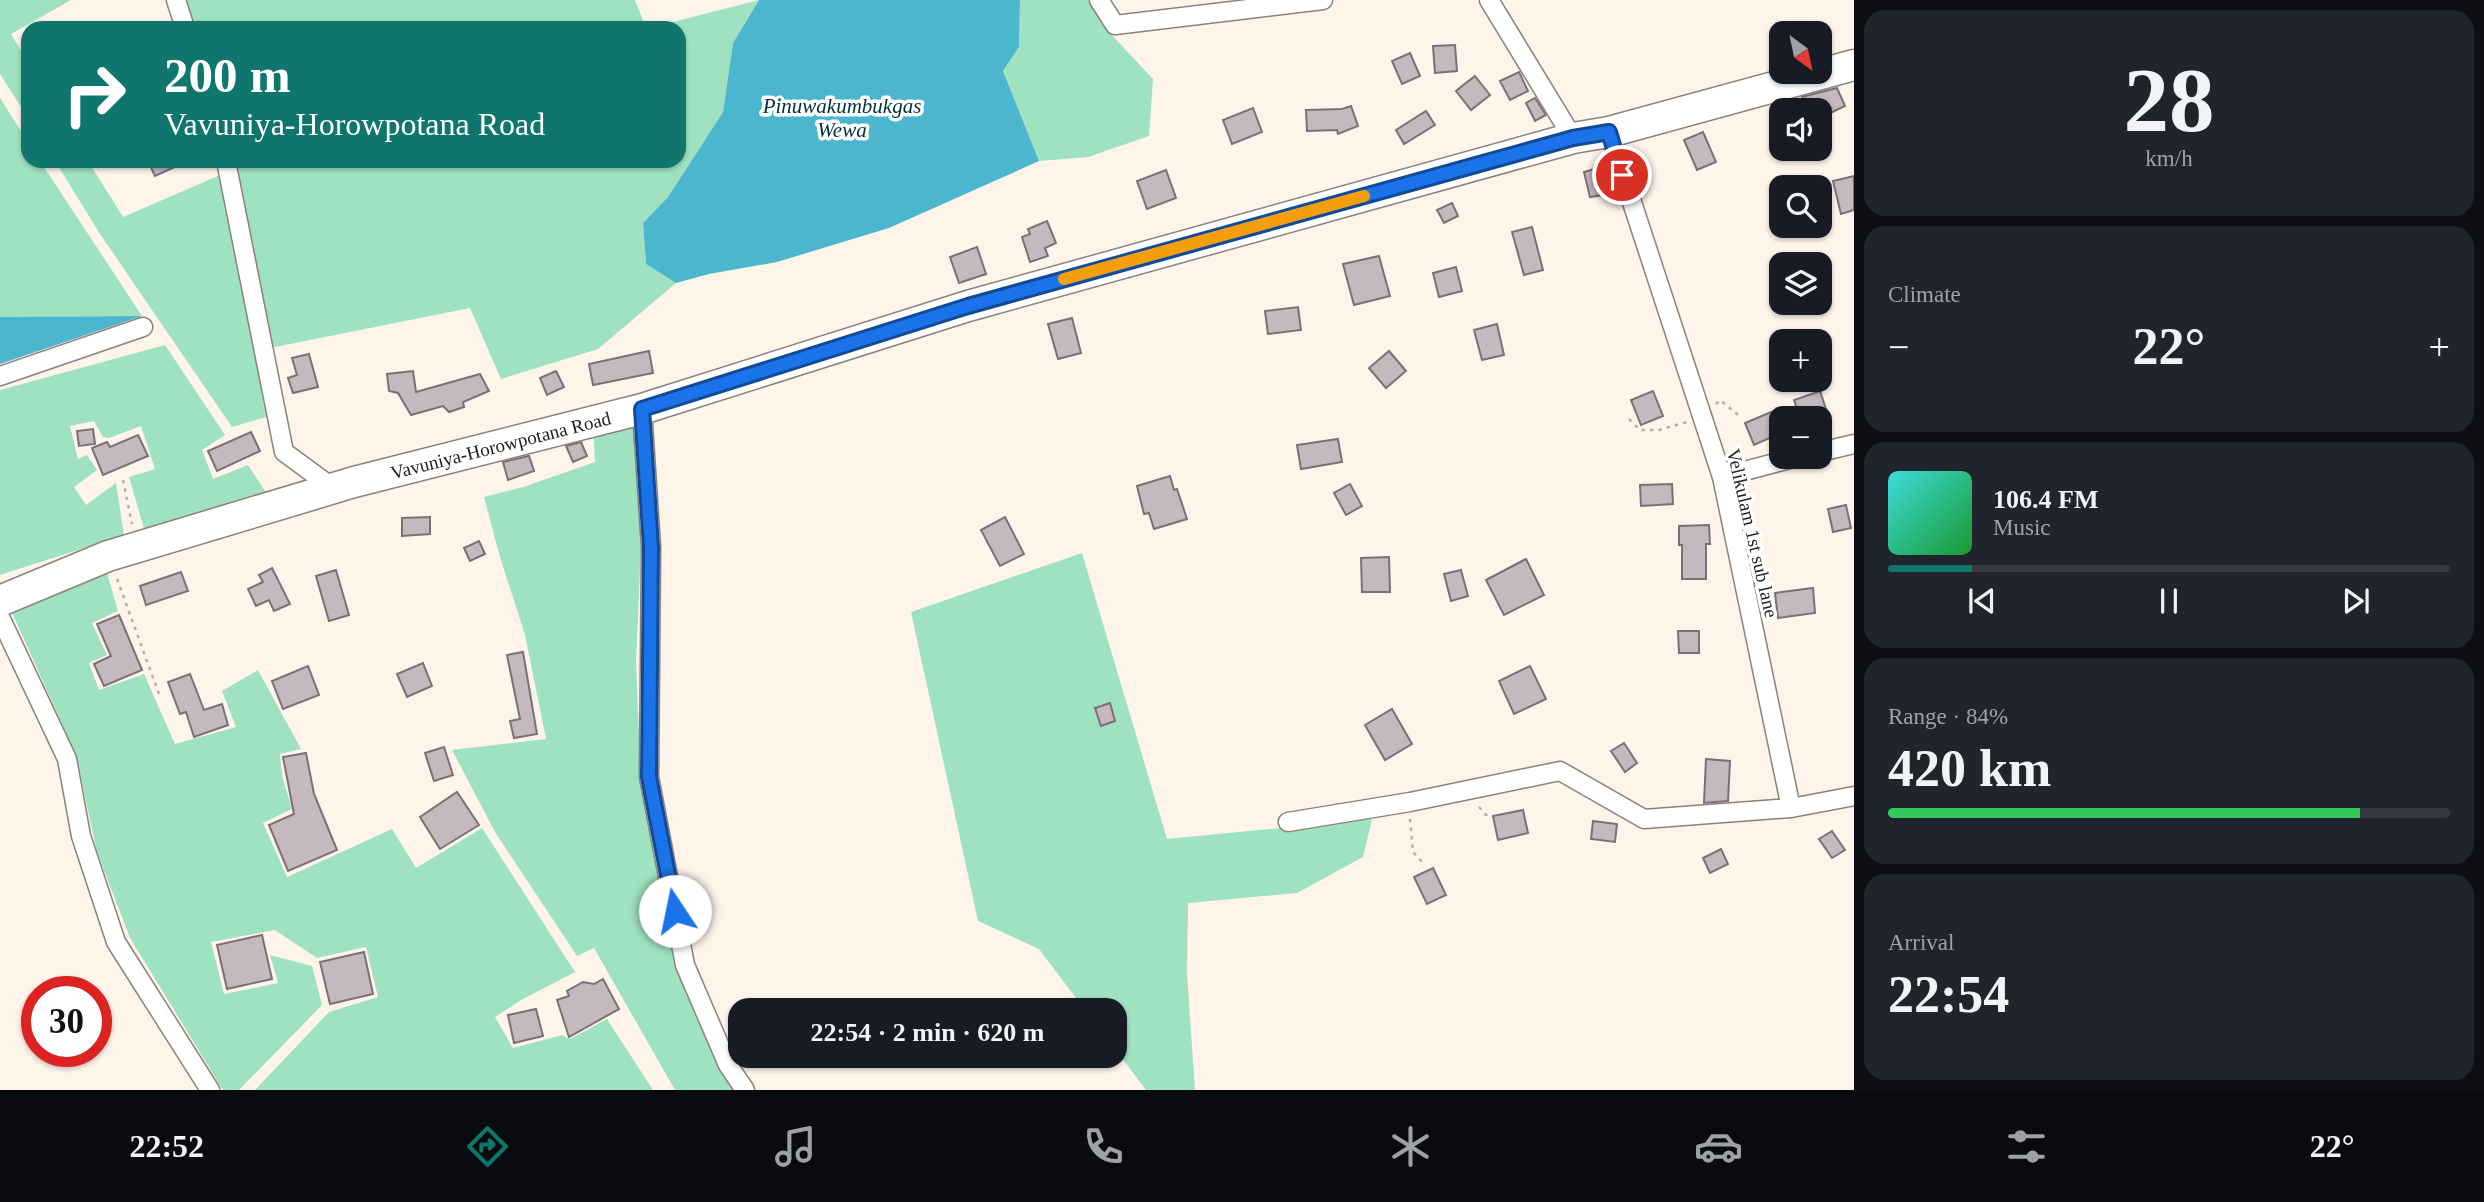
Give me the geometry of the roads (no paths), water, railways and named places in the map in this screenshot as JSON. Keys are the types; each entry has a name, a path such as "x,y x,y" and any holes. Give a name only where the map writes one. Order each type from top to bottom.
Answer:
{"highway":[{"name":"Vavuniya-Horowpotana Road","path":"0,601 108,556 333,488 642,409 968,306 1573,138 1609,132 1838,67 1854,65"}],"street":[{"path":"176,0 184,21"},
{"path":"1099,0 1115,25 1323,0"},
{"path":"1489,0 1573,138"},
{"name":"Velikulam 1st sub lane","path":"1609,132 1722,477 1791,808"},
{"path":"227,168 284,452 333,488"},
{"path":"0,376 143,327"},
{"path":"642,409 651,547 649,777 685,965 728,1065 745,1090"},
{"path":"1832,449 1854,444"},
{"path":"1722,477 1769,464"},
{"path":"0,617 67,759 81,836 116,942 210,1090"},
{"path":"1288,822 1410,802 1560,771 1644,819 1791,808 1854,796"}],"water":[{"name":"Pinuwakumbukgas Wewa","path":"759,0 1020,0 1019,47 1003,71 1039,161 889,228 777,262 676,283 646,264 643,223 668,197 723,112 733,43"},
{"path":"142,316 0,364 0,317"}]}
